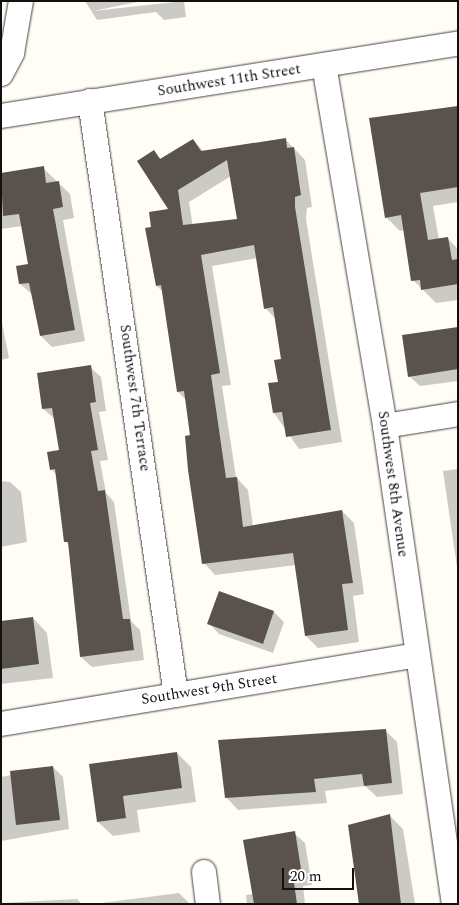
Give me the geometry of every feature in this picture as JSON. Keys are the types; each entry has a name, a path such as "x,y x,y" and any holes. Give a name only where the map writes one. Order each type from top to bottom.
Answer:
{"street":[{"path":"1,74 12,53 21,1"},
{"name":"Southwest 11th Street","path":"1,116 458,44"},
{"name":"Southwest 8th Avenue","path":"324,65 385,426 417,655 449,805 454,904"},
{"name":"Southwest 7th Terrace","path":"90,102 176,695"},
{"path":"385,426 458,414"},
{"name":"Southwest 9th Street","path":"1,724 417,655"},
{"path":"204,872 208,904"}],"building":[{"path":"458,106 458,187 420,193 428,240 448,237 452,260 458,259 458,284 421,290 420,280 411,281 401,215 385,218 369,118"},
{"path":"286,138 287,148 294,147 301,195 295,197 295,207 331,430 286,437 282,412 273,413 268,383 278,382 274,360 281,359 273,307 264,309 254,245 201,255 220,373 211,375 226,478 237,477 243,527 342,510 353,583 342,584 348,630 305,636 293,553 202,564 188,470 185,436 190,435 184,391 177,392 161,285 156,286 145,228 151,227 149,212 168,209 137,161 154,150 160,159 193,139 201,151","holes":["227,160 237,219 183,225 178,190"]},
{"path":"44,166 46,183 59,181 63,207 53,209 75,330 40,336 29,283 19,284 16,266 28,264 19,214 3,216 1,173"},
{"path":"458,327 458,369 408,377 402,335"},
{"path":"91,365 96,402 90,403 98,450 91,451 98,491 105,490 123,619 130,619 134,650 80,657 68,542 64,542 55,469 50,470 47,452 59,450 52,408 42,409 37,373"},
{"path":"219,591 274,611 263,644 207,624"},
{"path":"33,617 39,664 1,669 1,621"},
{"path":"386,729 392,783 364,786 362,774 314,779 316,792 225,798 218,740"},
{"path":"177,752 182,788 123,796 126,818 97,822 89,764"},
{"path":"53,766 60,820 16,825 10,771"},
{"path":"390,814 401,904 359,904 348,825"},
{"path":"295,831 302,875 293,876 297,904 254,904 243,840"}]}
